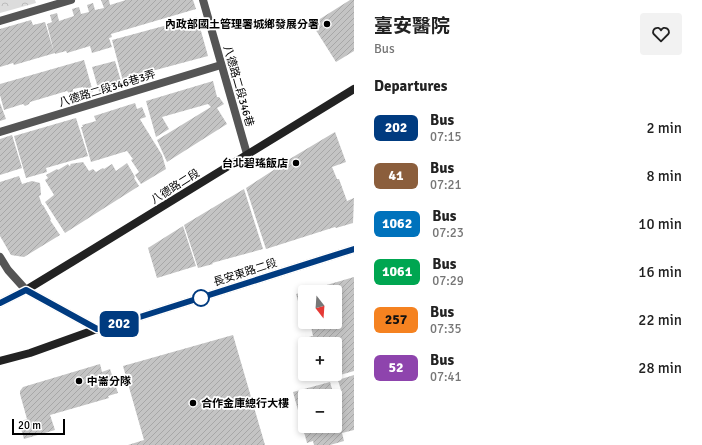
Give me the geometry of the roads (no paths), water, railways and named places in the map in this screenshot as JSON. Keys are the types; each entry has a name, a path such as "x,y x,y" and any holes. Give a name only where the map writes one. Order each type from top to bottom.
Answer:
{"street":[{"path":"0,21 71,0"},
{"name":"八德路二段346巷","path":"203,0 248,154"},
{"name":"八德路二段346巷3弄","path":"0,132 221,65"},
{"name":"八德路二段","path":"0,310 3,301 26,290 354,89"},
{"name":"長安東路二段","path":"0,361 30,353 97,329 124,322 354,249"},
{"path":"0,257 8,270 26,290 97,329"}],"place":[{"name":"內政部國土管理署城鄉發展分署","path":"327,24"},
{"name":"台北碧瑤飯店","path":"296,163"},
{"name":"中崙分隊","path":"79,381"},
{"name":"合作金庫總行大樓","path":"193,403"}]}
